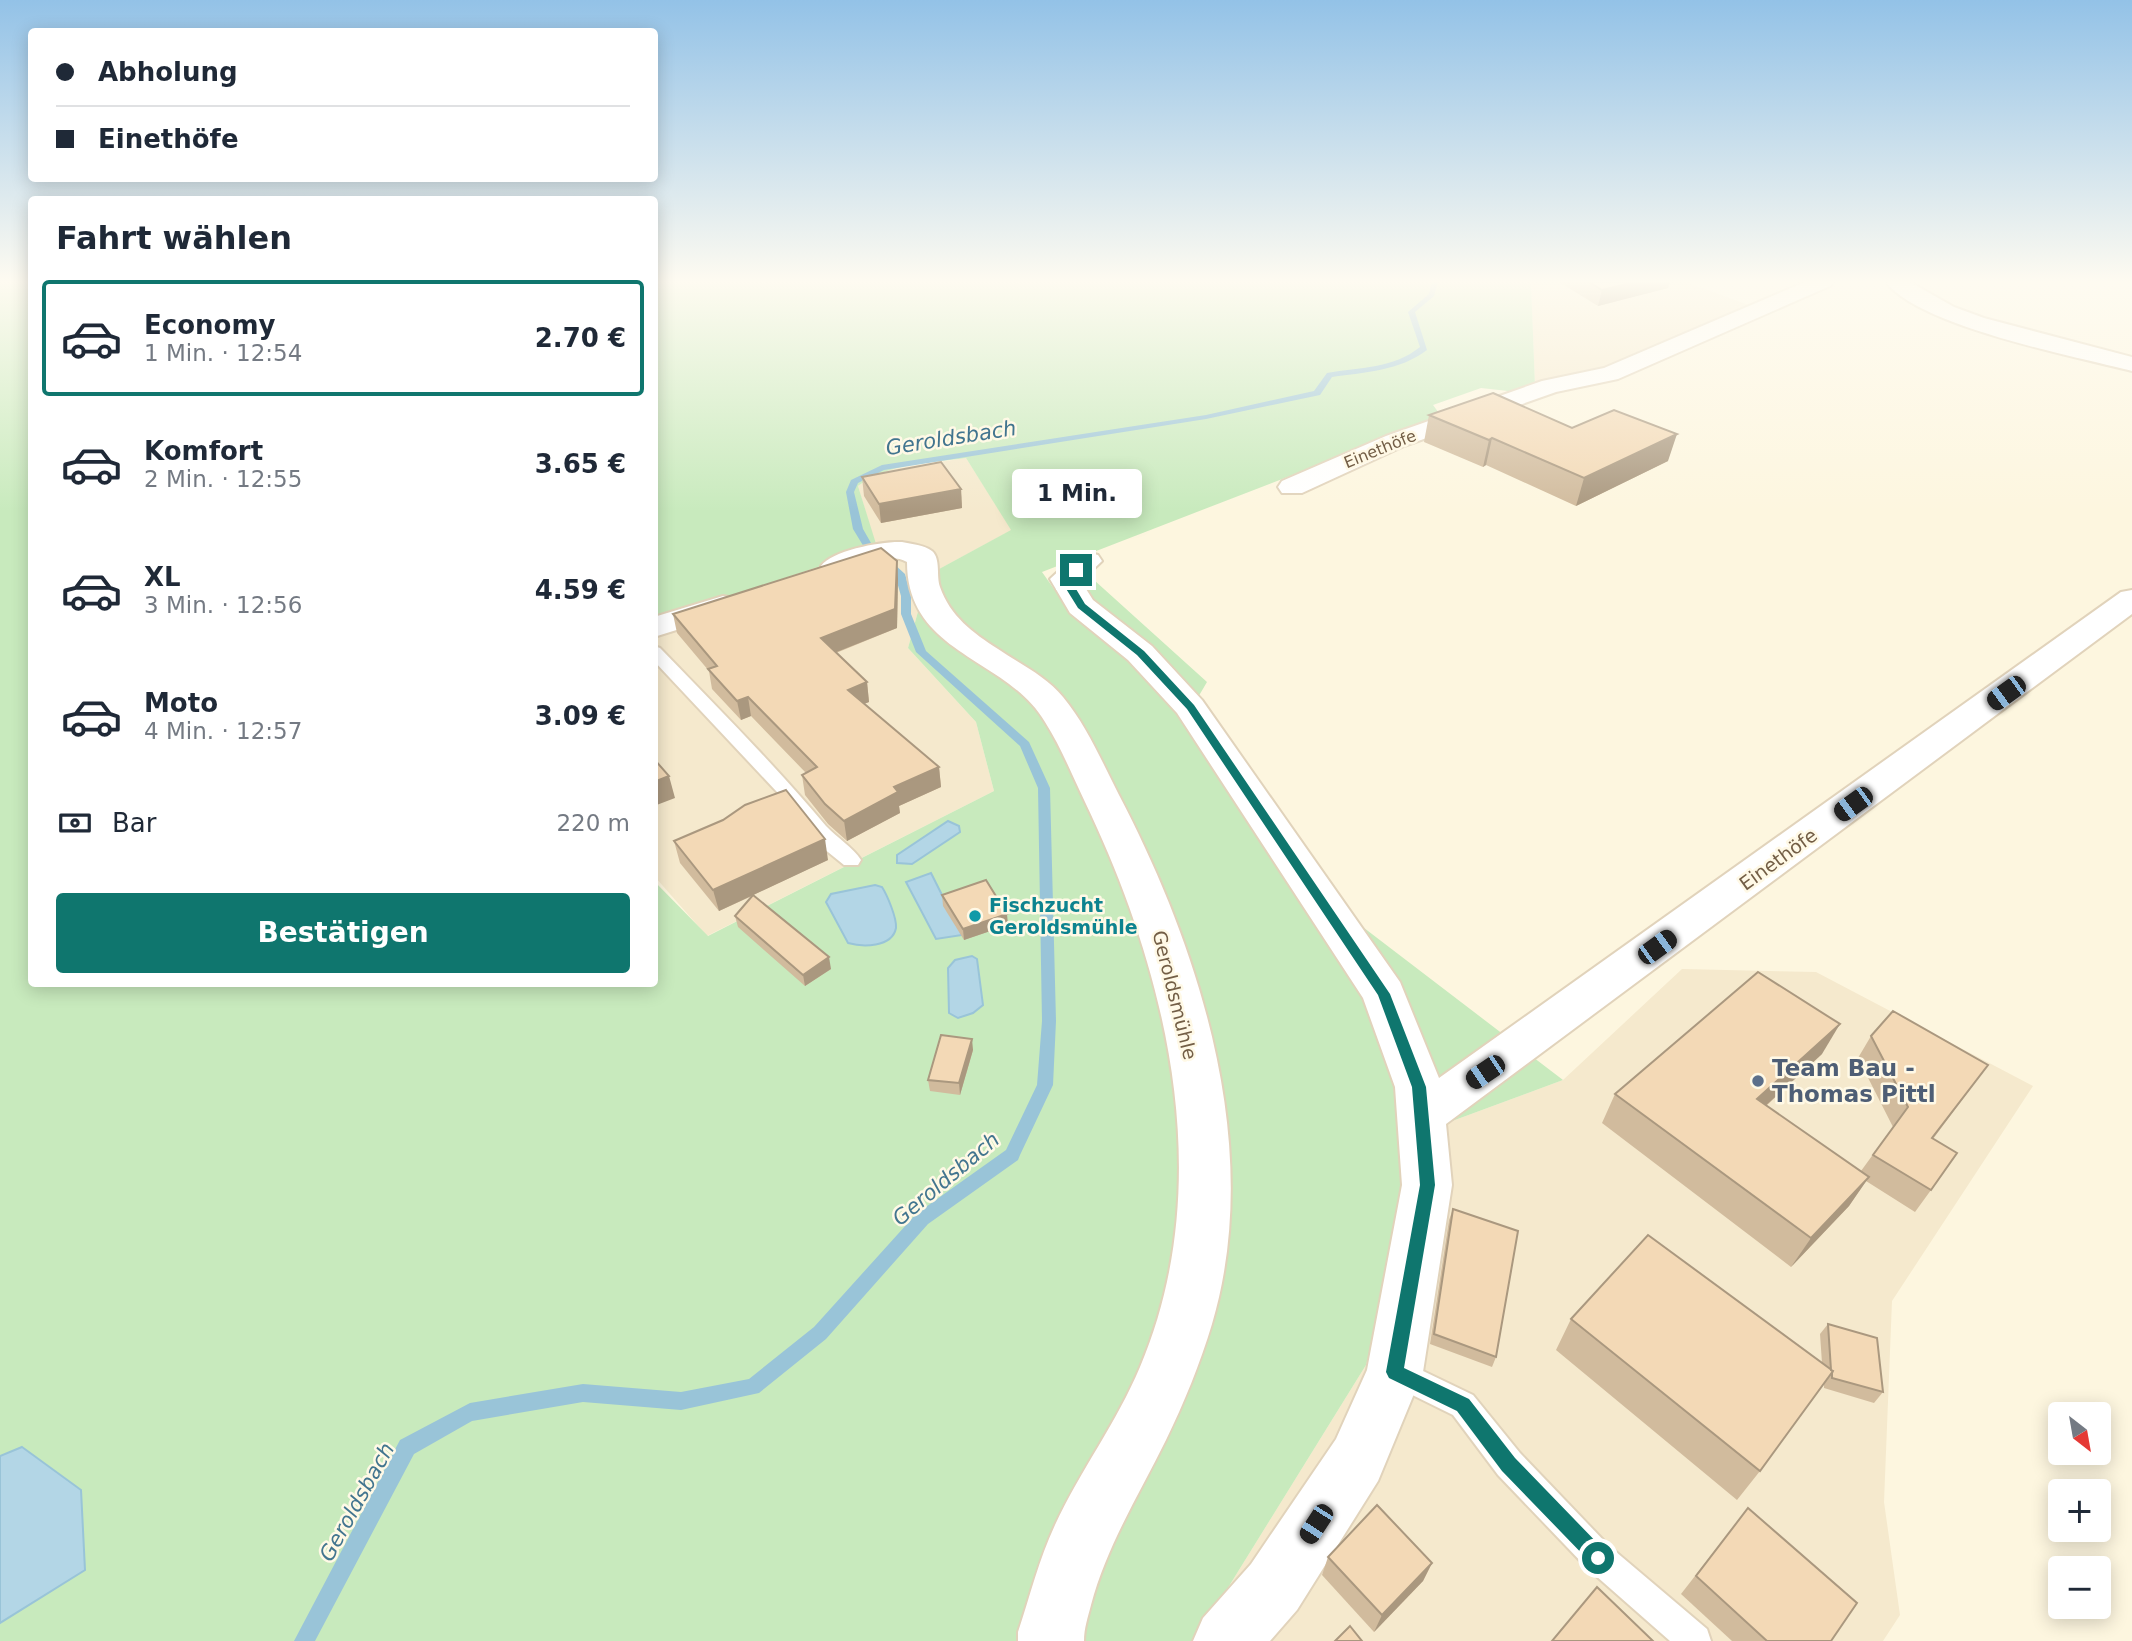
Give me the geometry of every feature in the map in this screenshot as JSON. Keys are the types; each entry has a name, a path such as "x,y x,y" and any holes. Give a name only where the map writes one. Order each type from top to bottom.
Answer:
{"street":[{"name":"Einethöfe","path":"1292,486 1395,441 1537,391 1610,374 1646,359"},
{"path":"2109,359 2132,365"},
{"name":"Geroldsmühle","path":"810,575 880,553 914,552 922,558 924,587 934,609 955,634 1041,693 1060,716 1124,842 1158,925 1185,1021 1205,1148 1203,1217 1191,1303 1166,1376 1077,1550 1051,1632 1051,1641"},
{"path":"1087,561 1065,579 1081,606 1140,653 1190,707 1384,994 1419,1087 1427,1185 1395,1372 1357,1460 1274,1587 1226,1641"},
{"path":"658,627 745,597"},
{"name":"Einethöfe","path":"1421,1115 1515,1050 2132,599"}],"lane":[{"path":"658,655 784,788 830,843 851,860"},
{"path":"1395,1372 1463,1405 1508,1464 1598,1558 1695,1641"}],"shaded area":[{"path":"1534,359 1654,359 1590,386 1535,386"},
{"path":"966,458 1012,530 928,575 908,648 976,722 994,791 707,936 658,880 658,621 876,547 858,486 873,475 892,469"},
{"path":"1682,969 1816,972 2033,1086 1892,1301 1884,1502 1900,1615 1883,1641 1195,1641 1366,1365 1436,1127 1563,1080"}],"green space":[{"path":"0,359 28,359 28,987 658,987 658,885 708,936 994,791 976,722 908,648 928,575 1011,530 966,458 896,468 858,486 877,547 658,621 658,359 1534,359 1535,386 1517,392 1481,388 1433,405 1442,417 1042,572 1054,589 1094,580 1207,682 1197,699 1334,905 1563,1080 1436,1127 1366,1365 1195,1641 0,1641 0,1623 85,1569 0,1456"}],"water":[{"path":"948,821 959,826 960,832 912,864 897,863 897,855"},
{"path":"931,873 962,935 936,939 906,882"},
{"path":"875,885 882,887 891,907 896,924 893,935 883,943 848,943 826,902 831,894"},
{"path":"972,956 977,959 983,1005 973,1013 958,1018 949,1013 948,968 955,960"},
{"path":"22,1447 81,1490 85,1570 0,1623 0,1456"}],"building":[{"path":"1493,393 1572,428 1614,410 1677,434 1584,478 1492,438 1489,440 1429,415"},
{"path":"941,462 961,489 879,504 862,477"},
{"path":"881,548 897,561 895,609 821,638 867,682 848,690 939,767 894,787 898,792 844,821 825,804 802,775 817,767 748,697 737,701 708,669 717,666 673,614"},
{"path":"658,764 669,776 658,780"},
{"path":"786,790 825,839 713,890 674,841 723,820 745,805"},
{"name":"Fischzucht Geroldsmühle","path":"986,880 1007,914 963,929 942,895"},
{"path":"753,895 829,957 803,975 735,916"},
{"path":"1758,972 1840,1024 1757,1099 1869,1177 1811,1238 1615,1094"},
{"path":"1893,1011 1988,1065 1932,1138 1957,1153 1931,1190 1873,1155 1908,1107 1871,1036"},
{"path":"941,1035 972,1039 959,1083 928,1080"},
{"path":"1453,1209 1518,1231 1496,1357 1434,1334"},
{"path":"1648,1235 1833,1371 1760,1471 1571,1319"},
{"path":"1828,1324 1877,1338 1883,1392 1832,1378"},
{"path":"1377,1505 1432,1563 1382,1615 1328,1557"},
{"path":"1748,1508 1857,1603 1831,1641 1767,1641 1696,1576"},
{"path":"1597,1587 1653,1641 1552,1641"},
{"path":"1350,1626 1362,1641 1335,1641"}],"waterway":[{"name":"Geroldsbach","path":"304,1641 407,1447 470,1412 583,1393 681,1401 753,1387 820,1333 922,1219 1012,1155 1045,1085 1049,1021 1044,788 1025,744 921,652 906,614 906,596 900,574 867,545 858,529 850,492 854,482 882,468 1206,417 1317,393 1330,375 1392,365 1408,359"}],"place":[{"name":"Fischzucht Geroldsmühle","path":"975,916"},
{"name":"Team Bau - Thomas Pittl","path":"1758,1081"}],"route":[{"path":"1076,570 1065,579 1081,606 1140,653 1190,707 1384,994 1419,1087 1427,1185 1395,1372 1463,1405 1508,1464 1598,1558"}]}
